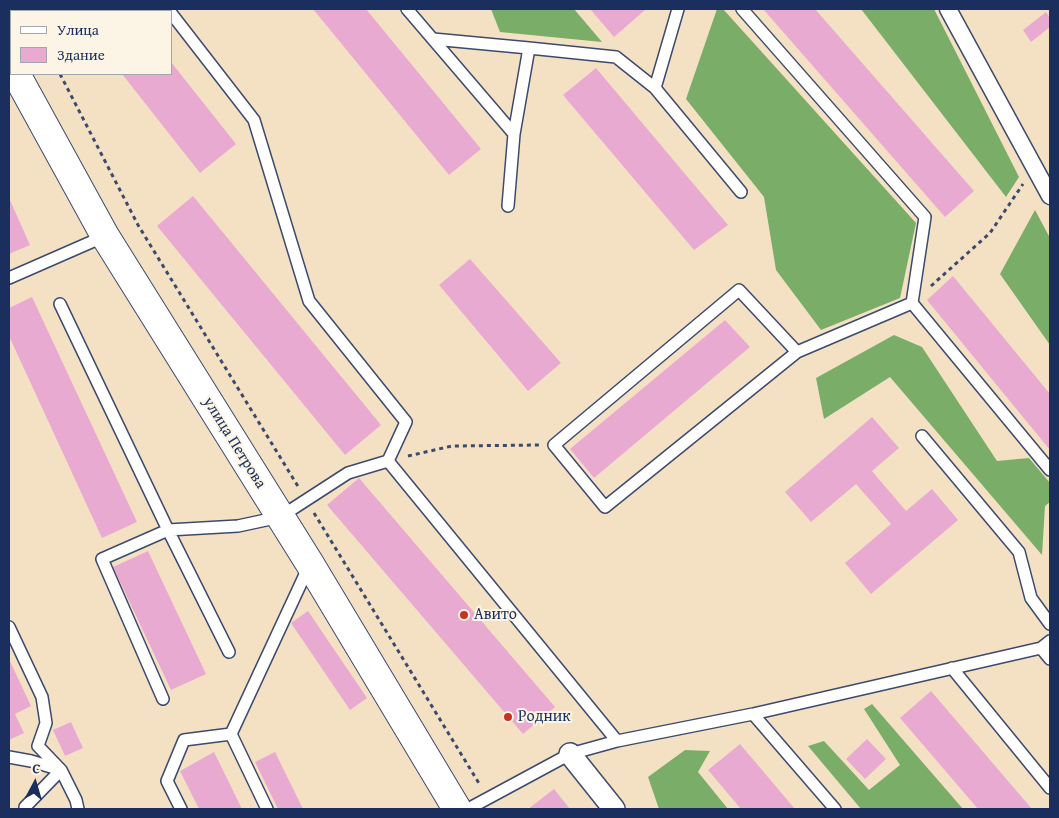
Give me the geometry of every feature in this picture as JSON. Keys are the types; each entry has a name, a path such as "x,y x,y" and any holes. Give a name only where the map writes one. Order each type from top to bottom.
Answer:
{"street":[{"path":"948,9 1050,196"},
{"name":"улица Петрова","path":"17,75 105,236 310,564 458,809"},
{"path":"570,754 614,809"}],"lane":[{"path":"407,9 514,134"},
{"path":"742,9 925,217 912,303 1050,470"},
{"path":"655,88 676,10"},
{"path":"163,698 102,559 168,530 238,526 280,517 348,473 388,461 406,422 309,301 254,120 172,14"},
{"path":"433,39 616,57 655,88 741,192"},
{"path":"508,206 514,134 529,48"},
{"path":"9,277 105,236"},
{"path":"797,352 739,290 554,445 605,507 797,352 912,303"},
{"path":"60,304 168,530 229,652"},
{"path":"922,436 1019,552 1031,598 1050,624"},
{"path":"388,461 617,742"},
{"path":"231,734 310,564"},
{"path":"9,627 42,697 46,723 38,746 61,770 76,800 78,809"},
{"path":"468,809 570,754 617,742 753,714 1046,645 1050,659"},
{"path":"952,668 1050,788"},
{"path":"753,714 834,809"},
{"path":"181,809 167,781 184,740 231,734"},
{"path":"231,734 267,809"},
{"path":"9,757 61,770"},
{"path":"26,809 25,807 61,770"}],"path":[{"path":"61,75 138,225 487,798"},
{"path":"912,303 990,233 1035,167"},
{"path":"388,461 452,446 554,445"}],"green space":[{"path":"491,9 574,9 602,42 500,32"},
{"path":"717,9 723,9 916,223 900,298 821,330 776,270 764,197 686,99"},
{"path":"861,9 934,9 1019,177 1006,197"},
{"path":"1035,210 1050,238 1050,345 1000,274"},
{"path":"894,335 922,347 997,461 1029,458 1050,483 1050,502 1045,506 1042,555 890,377 824,419 816,378"},
{"path":"872,704 963,809 861,809 808,746 824,741 869,790 900,765 864,709"},
{"path":"685,750 710,751 698,772 728,809 659,809 648,777"}],"building":[{"path":"71,9 131,10 72,10"},
{"path":"313,9 366,9 481,149 449,175"},
{"path":"590,9 644,9 645,10 614,37"},
{"path":"763,9 815,9 974,191 945,217"},
{"path":"1046,12 1050,18 1050,27 1031,42 1023,30"},
{"path":"172,63 236,144 200,173 123,75 172,75"},
{"path":"596,68 728,225 694,250 563,95"},
{"path":"193,196 381,425 345,455 157,226"},
{"path":"9,198 30,245 9,254"},
{"path":"470,259 561,363 528,391 439,285"},
{"path":"953,276 1050,394 1050,450 927,300"},
{"path":"32,297 137,522 102,538 9,336 9,308"},
{"path":"725,320 750,347 594,478 570,449"},
{"path":"872,417 899,448 872,471 906,511 932,489 958,520 871,594 845,563 891,524 856,484 811,522 785,492"},
{"path":"359,478 555,707 523,734 327,505"},
{"path":"148,551 206,674 171,690 113,567"},
{"path":"308,611 367,698 350,710 291,623"},
{"path":"9,659 31,706 15,714 24,733 9,740"},
{"path":"931,691 1032,809 978,809 900,718"},
{"path":"71,722 83,748 65,756 53,730"},
{"path":"867,739 886,759 865,779 846,759"},
{"path":"740,744 795,809 741,809 708,770"},
{"path":"214,752 242,809 199,809 180,771"},
{"path":"275,752 303,809 278,809 255,762"},
{"path":"554,789 570,809 528,809"}],"place":[{"name":"Авито","path":"464,615"},
{"name":"Родник","path":"508,717"}]}
